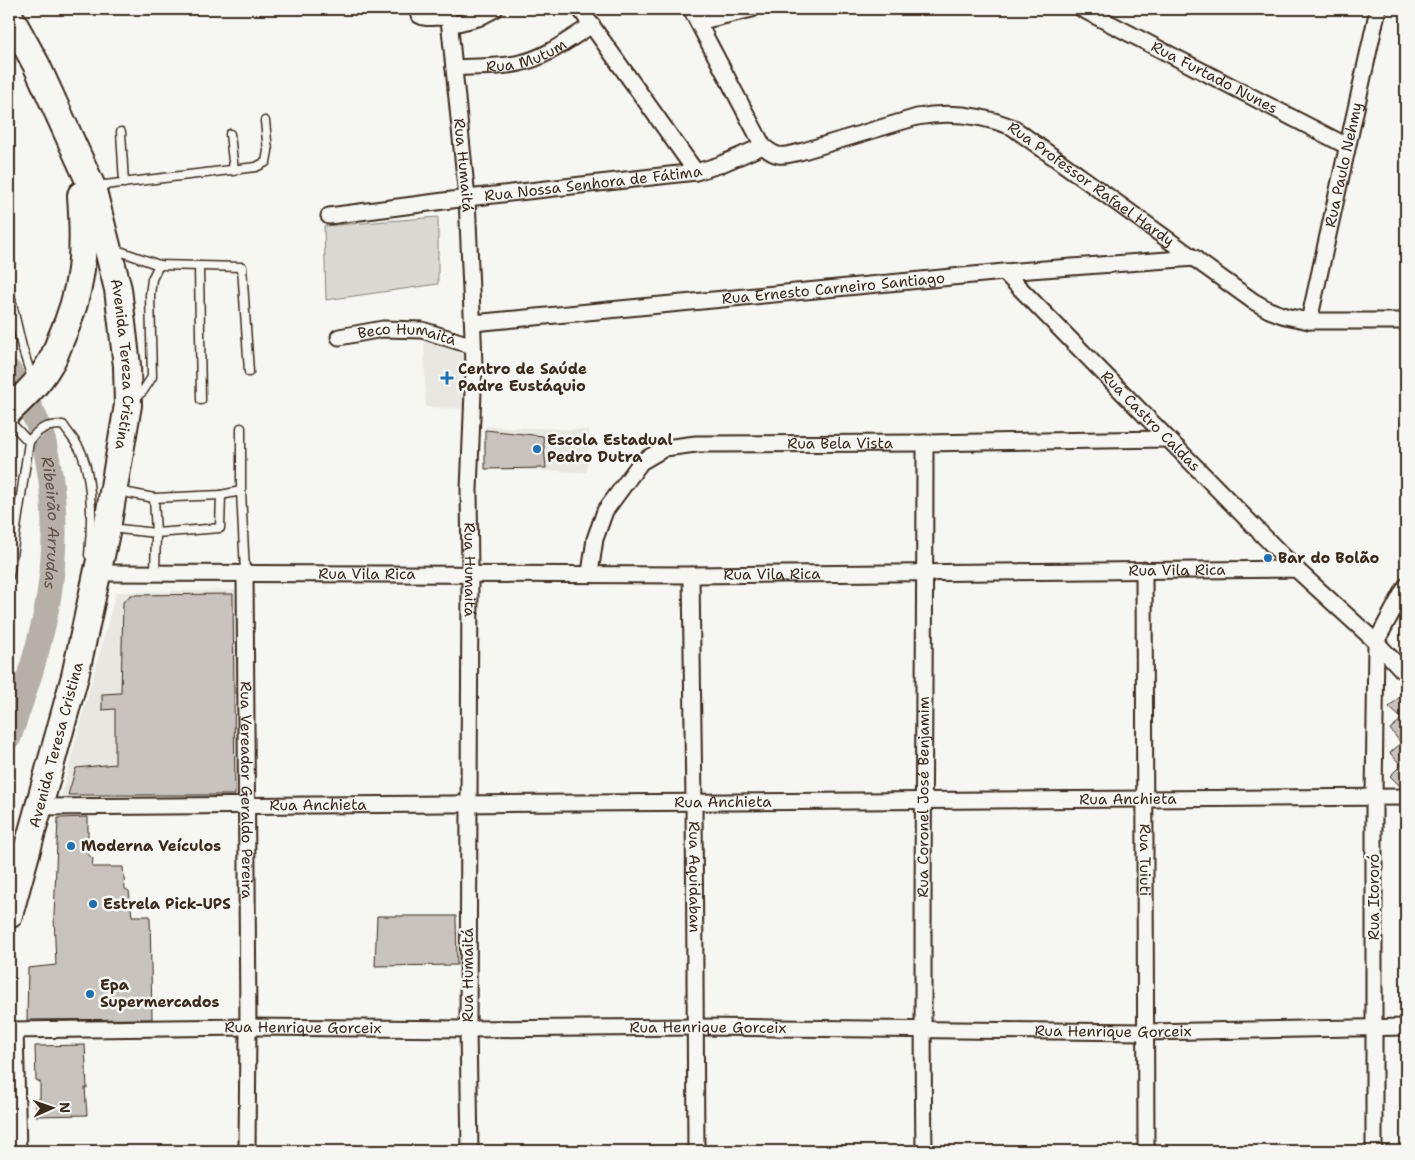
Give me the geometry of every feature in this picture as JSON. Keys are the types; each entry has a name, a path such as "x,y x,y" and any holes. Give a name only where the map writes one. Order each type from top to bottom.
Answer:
{"highway":[{"path":"9,15 36,64 79,160 84,228 81,279 72,316 50,365 9,411"},
{"name":"Avenida Tereza Cristina","path":"79,160 92,187 118,289 127,366 128,405 114,491 106,528 90,576"},
{"name":"Avenida Teresa Cristina","path":"9,915 75,676 90,576"}],"street":[{"path":"419,13 446,17 449,19 450,25 478,18 495,9"},
{"path":"580,9 696,172"},
{"path":"691,9 763,146"},
{"path":"698,22 752,9"},
{"name":"Rua Furtado Nunes","path":"1082,9 1348,146"},
{"name":"Rua Paulo Nehmy","path":"1309,321 1378,9"},
{"name":"Rua Humaitá","path":"450,25 467,198 473,323 469,490 468,1029 470,1151"},
{"name":"Rua Mutum","path":"454,68 519,64 532,60 592,25"},
{"name":"Rua Professor Rafael Hardy","path":"763,146 773,155 783,156 917,117 935,114 966,115 998,122 1012,127 1253,301 1269,310 1285,316 1309,321 1406,322"},
{"name":"Rua Nossa Senhora de Fátima","path":"329,216 696,172 719,165 763,146"},
{"name":"Rua Ernesto Carneiro Santiago","path":"473,323 1004,272 1195,258"},
{"name":"Rua Castro Caldas","path":"1004,272 1296,569"},
{"name":"Beco Humaitá","path":"339,337 383,329 422,330 473,346"},
{"name":"Rua Bela Vista","path":"590,573 595,539 604,511 641,462 665,448 696,444 1167,439"},
{"name":"Rua Coronel José Benjamim","path":"924,1151 922,801 925,443"},
{"path":"1296,569 1376,642 1406,674"},
{"name":"Rua Vila Rica","path":"90,576 245,572 691,575 925,571 1296,569"},
{"name":"Rua Tuiuti","path":"1144,570 1146,1151"},
{"name":"Rua Vereador Geraldo Pereira","path":"245,572 247,1151"},
{"name":"Rua Aquidaban","path":"691,575 696,1151"},
{"path":"1376,642 1406,586"},
{"name":"Rua Itororó","path":"1374,1151 1376,642"},
{"name":"Rua Anchieta","path":"39,807 694,804 1406,797"},
{"name":"Rua Henrique Gorceix","path":"12,1030 248,1027 468,1029 696,1027 1145,1032 1406,1027"},
{"path":"12,1030 18,1151"}],"lane":[{"path":"92,187 256,168 266,162 268,151 265,120"},
{"path":"121,132 124,183"},
{"path":"230,134 234,171"},
{"path":"107,247 159,265 242,267 249,372"},
{"path":"128,405 143,391 152,377 150,295 152,280 159,265"},
{"path":"199,266 201,400"},
{"path":"9,291 22,347 34,385"},
{"path":"9,421 30,441"},
{"path":"9,576 30,441 34,435 49,425 63,425 82,454 88,479 92,527 90,576"},
{"name":"Rua Vereador Geraldo Pereira","path":"241,428 241,491 245,572"},
{"path":"114,491 154,498 221,496 241,491"},
{"path":"106,528 156,533 220,528 221,496"},
{"path":"154,498 156,533 154,573"}],"shaded area":[{"path":"438,217 438,284 326,300 324,226"},
{"name":"Centro de Saúde Padre Eustáquio","path":"424,338 468,350 468,409 426,407"},
{"name":"Escola Estadual Pedro Dutra","path":"485,426 589,430 587,472 485,469"},
{"path":"241,590 242,798 58,808 116,592"}],"building":[{"name":"Escola Estadual Pedro Dutra","path":"485,430 543,436 546,468 485,469"},
{"path":"233,594 235,795 68,795 76,768 115,764 115,709 102,710 102,694 121,693 123,602 131,595"},
{"path":"1406,691 1406,788 1402,788 1390,776 1401,765 1390,753 1401,743 1390,729 1402,719 1389,707"},
{"name":"Epa Supermercados","path":"88,817 88,836 85,838 87,853 93,859 92,867 123,867 125,889 129,891 132,916 150,916 152,1019 27,1020 28,968 56,965 54,916 58,818"},
{"path":"377,916 456,916 457,965 375,966"},
{"path":"85,1045 87,1115 36,1116 36,1099 40,1099 40,1082 36,1080 35,1046"}],"waterway":[{"name":"Ribeirão Arrudas","path":"9,371 29,406 41,433 49,468 54,519 52,571 44,622 32,669 9,737"}],"place":[{"name":"Centro de Saúde Padre Eustáquio","path":"447,378"},
{"name":"Escola Estadual Pedro Dutra","path":"537,449"},
{"name":"Bar do Bolão","path":"1268,558"},
{"name":"Moderna Veículos","path":"71,846"},
{"name":"Estrela Pick-UPS","path":"93,904"},
{"name":"Epa Supermercados","path":"90,994"}]}
